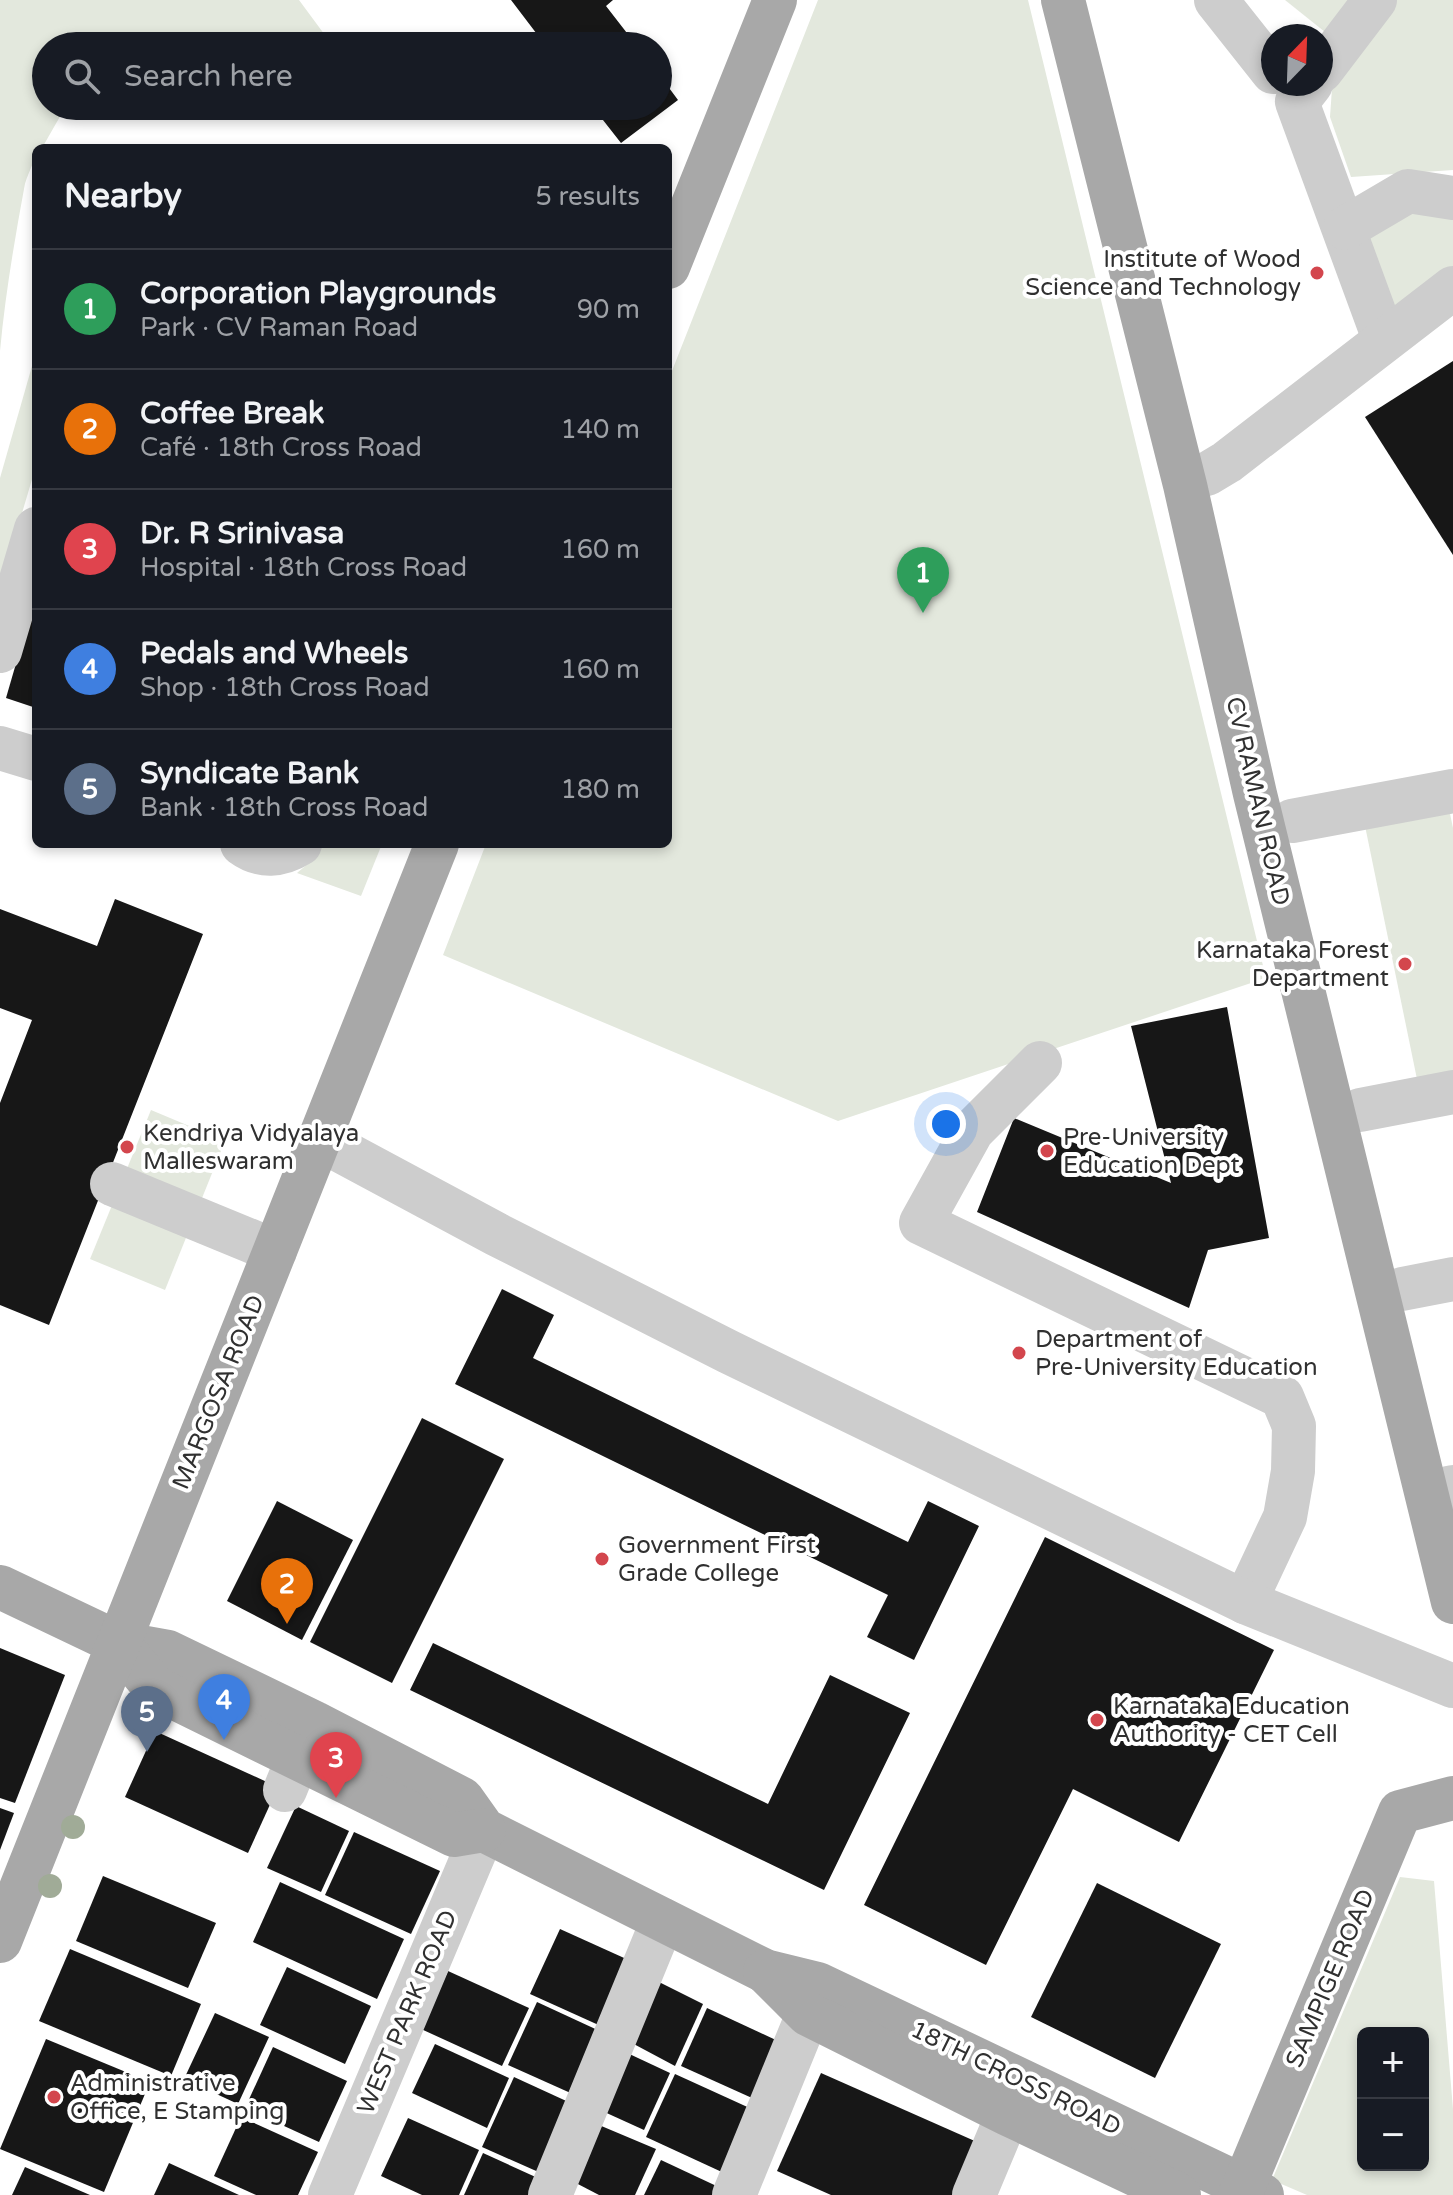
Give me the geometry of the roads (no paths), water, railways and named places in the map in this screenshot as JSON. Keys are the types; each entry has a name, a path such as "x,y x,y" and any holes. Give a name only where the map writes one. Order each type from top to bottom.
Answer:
{"main road":[{"path":"672,257 775,0"},
{"name":"CV RAMAN ROAD","path":"1063,0 1185,485 1255,794 1453,1602"},
{"name":"CV RAMAN ROAD","path":"1091,0 1292,821 1451,1495"},
{"name":"MARGOSA ROAD","path":"0,1941 435,848"},
{"name":"18TH CROSS ROAD","path":"0,1587 118,1643 168,1652 315,1723 462,1799 484,1830 663,1920 765,1971 818,1984 1249,2192"},
{"name":"18TH CROSS ROAD","path":"118,1643 155,1688 291,1774 454,1835 484,1830"},
{"name":"SAMPIGE ROAD","path":"1249,2192 1400,1812 1453,1798"},
{"name":"18TH CROSS ROAD","path":"765,1971 808,2014 1179,2195"}],"street":[{"path":"1216,0 1261,46"},
{"path":"1333,45 1375,0"},
{"path":"1301,96 1384,339"},
{"path":"1345,228 1408,191 1453,198"},
{"path":"1207,474 1227,462 1453,288"},
{"path":"0,651 8,593 32,538"},
{"path":"0,748 32,758"},
{"path":"1292,821 1453,791"},
{"path":"249,848 272,855 293,848"},
{"path":"1040,1063 972,1131 921,1223 1282,1397 1294,1426 1293,1471 1285,1517 1245,1602"},
{"path":"1360,1110 1453,1092"},
{"path":"319,1139 496,1234 729,1352 1245,1602 1453,1686"},
{"path":"112,1184 275,1251"},
{"path":"1402,1289 1453,1279"},
{"name":"WEST PARK ROAD","path":"330,2195 484,1830"},
{"path":"550,2195 663,1920"},
{"path":"734,2195 808,2014"},
{"path":"974,2195 1008,2114"}],"place":[{"name":"Institute of Wood Science and Technology","path":"1317,273"},
{"name":"Corporation Playgrounds","path":"923,613"},
{"name":"Karnataka Forest Department","path":"1405,964"},
{"name":"Kendriya Vidyalaya Malleswaram","path":"127,1147"},
{"name":"Pre-University Education Dept","path":"1047,1151"},
{"name":"Department of Pre-University Education","path":"1019,1353"},
{"name":"Government First Grade College","path":"602,1559"},
{"name":"Coffee Break","path":"287,1624"},
{"name":"Karnataka Education Authority - CET Cell","path":"1097,1720"},
{"name":"Pedals and Wheels","path":"224,1740"},
{"name":"Syndicate Bank","path":"147,1752"},
{"name":"Dr. R Srinivasa","path":"336,1798"},
{"name":"Administrative Office, E Stamping","path":"54,2097"}]}
